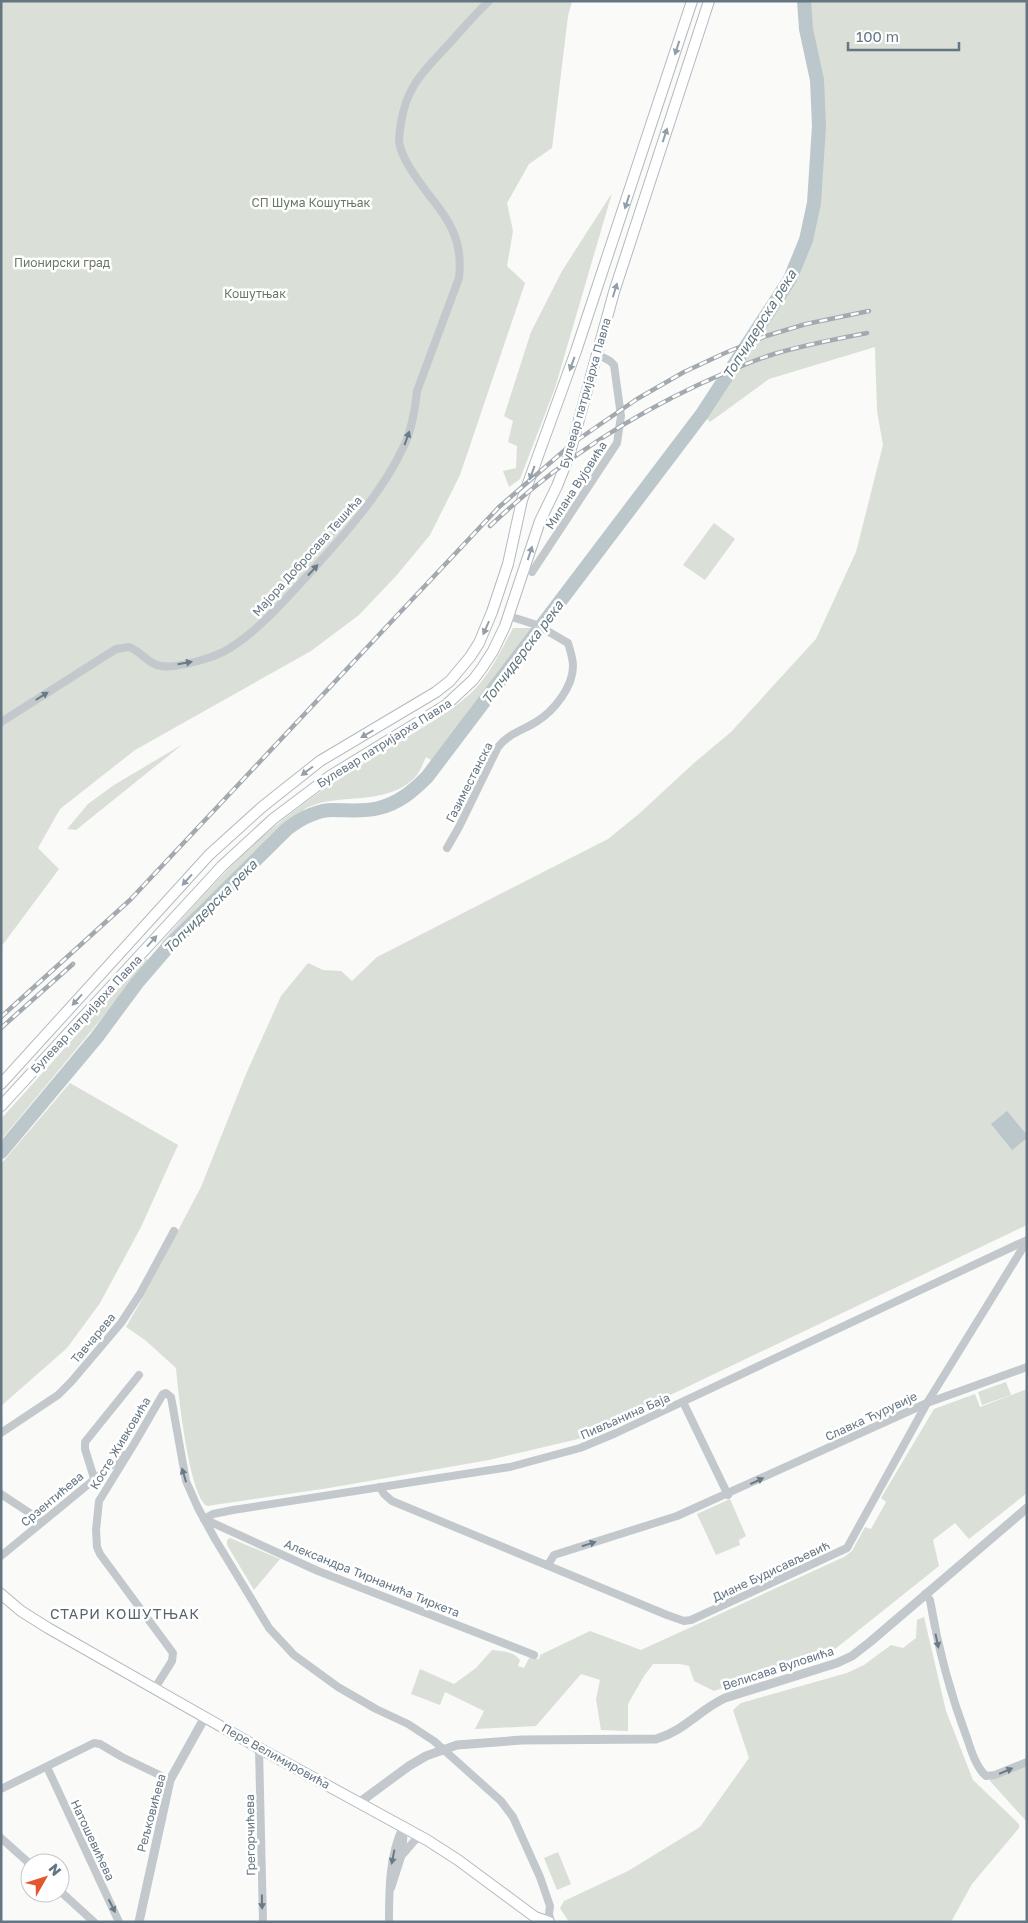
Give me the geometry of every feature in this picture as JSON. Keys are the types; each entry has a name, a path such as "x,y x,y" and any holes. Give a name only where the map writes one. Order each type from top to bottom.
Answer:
{"main road":[{"name":"Булевар патријарха Павла","path":"1,1084 209,855 240,826 320,761 436,692 456,675 470,658 487,627 497,600 508,564 522,500 576,351 692,1"},
{"name":"Булевар патријарха Павла","path":"1,1106 222,866 273,819 330,776 432,715 458,695 482,668 493,651 509,616 540,521 566,464 614,292 709,1"},
{"name":"Пере Велимировића","path":"1,1594 31,1617 259,1748 360,1802 422,1838 458,1860 535,1917 550,1922"}],"street":[{"name":"Мајора Добросава Тешића","path":"1,722 116,649 129,647 155,665 168,667 206,659 229,650 257,628 290,594 342,537 381,487 407,439 414,416 417,391 459,278 460,266 457,240 452,227 421,184 402,152 399,140 402,115 406,99 419,77 489,1"},
{"name":"Милана Вујовића","path":"532,572 617,443 621,416 614,366 610,361 597,354"},
{"name":"Газиместанска","path":"447,848 498,747 506,738 538,721 555,705 569,684 573,666 568,643 537,625 509,616"},
{"name":"Тавчарева","path":"1,1433 58,1395 121,1324 144,1288 174,1231"},
{"name":"Пивљанина Баја","path":"204,1519 213,1514 233,1510 494,1470 573,1451 600,1441 1027,1241"},
{"name":"Диане Будисављевић","path":"380,1487 384,1494 392,1501 678,1619 687,1621 846,1549 927,1403 1027,1241"},
{"name":"Славка Ћурувије","path":"548,1565 554,1555 673,1518 728,1495 927,1403 1027,1367"},
{"name":"Срзентићева","path":"94,1478 85,1450 85,1442 139,1375"},
{"name":"Косте Живковића","path":"155,1688 172,1661 172,1651 105,1562 97,1547 96,1514 99,1501 163,1394 166,1393 171,1398 184,1475 204,1519"},
{"path":"683,1402 728,1495"},
{"name":"Срзентићева","path":"1,1556 130,1450"},
{"path":"1,1494 42,1521"},
{"name":"Велисава Вуловића","path":"360,1802 402,1769 443,1750 465,1744 547,1740 644,1740 669,1736 684,1727 713,1703 827,1667 848,1658 1027,1508"},
{"path":"204,1519 262,1618 283,1644 338,1687 376,1710 408,1724 443,1750 501,1800 513,1817 550,1906 550,1922"},
{"name":"Александра Тирнанића Тиркета","path":"204,1519 318,1571 534,1655"},
{"path":"925,1594 930,1600 937,1638 952,1697 976,1760 986,1776 995,1776 1027,1762"},
{"name":"Рељковићева","path":"139,1922 170,1780 206,1717"},
{"path":"1,1789 97,1743 170,1780"},
{"name":"Грегорчићева","path":"259,1748 263,1922"},
{"name":"Натошевићева","path":"47,1767 120,1922"},
{"path":"387,1921 391,1889 402,1854 403,1827"},
{"path":"391,1889 390,1872 395,1847 403,1827"},
{"path":"1,1838 20,1855"},
{"path":"402,1854 415,1840 422,1838"},
{"path":"70,1900 94,1922"}],"green space":[{"name":"Кошутњак","path":"1,1 572,1 568,16 552,148 529,164 507,203 513,231 507,266 525,283 460,475 430,535 396,576 359,615 311,651 135,750 60,809 38,848 59,869 1,947"},
{"path":"804,1 1027,1 1027,1225 578,1439 489,1460 329,1488 207,1506 201,1498 190,1464 176,1368 145,1340 126,1327 201,1187 246,1074 281,996 308,963 323,970 341,971 352,981 377,957 608,839 731,732 816,639 856,552 883,445 877,411 875,347 769,379 710,422 702,414 790,279 806,239 814,203 819,126 817,80 806,29"},
{"path":"612,193 555,388 520,479 509,487 503,471 516,468 517,446 508,442 513,421 504,416 531,332 562,271"},
{"path":"714,523 735,539 705,580 683,565"},
{"path":"513,628 536,628 434,762 426,757 417,775 408,784 386,794 324,802 306,808 165,946 161,943 240,857 275,826 332,783 436,719 470,694 489,671"},
{"path":"183,744 76,830 67,829 88,804 114,785"},
{"path":"145,959 150,960 1,1140 1,1119"},
{"path":"70,1083 178,1145 141,1227 100,1303 67,1348 1,1406 1,1164"},
{"path":"1006,1382 1011,1395 982,1405 978,1392"},
{"path":"1027,1389 1027,1493 969,1539 955,1523 933,1540 939,1566 835,1649 714,1691 694,1681 689,1666 653,1664 628,1704 628,1731 601,1730 596,1699 600,1680 581,1674 536,1726 475,1729 484,1711 445,1692 440,1705 411,1694 420,1669 454,1684 476,1668 492,1650 514,1655 520,1660 518,1666 524,1668 529,1658 539,1659 540,1655 590,1631 641,1650 844,1557 852,1551 865,1527 871,1529 886,1502 881,1498 934,1409 975,1394 980,1407"},
{"path":"730,1499 746,1536 739,1540 740,1545 716,1555 697,1514"},
{"path":"230,1538 280,1559 254,1590 227,1545 227,1540"},
{"path":"924,1617 946,1711 973,1780 1019,1824 1019,1828 972,1884 951,1922 569,1922 560,1908 564,1901 628,1871 700,1827 749,1758 733,1710 741,1703 847,1673 864,1665 891,1645 903,1648 916,1638 917,1620"},
{"path":"1027,1767 1027,1822 990,1781 991,1778 1003,1776"},
{"path":"558,1852 571,1884 557,1890 544,1858"}],"shaded area":[{"path":"1007,1111 1027,1135 1027,1138 1012,1150 991,1124"}],"waterway":[{"name":"Топчидерска река","path":"1,1152 97,1037 137,983 168,947 287,829 314,813 326,810 367,810 386,806 405,796 427,777 702,414 790,279 806,240 814,203 819,126 817,80 806,29 804,1"}],"railway":[{"path":"1,1017 130,900 499,507 573,443 637,399 684,372 725,353 766,336 806,324 869,311"},
{"path":"490,526 538,484 589,446 671,398 764,357 808,345 867,333"},
{"path":"1,1028 73,964"}],"district":[{"name":"СТАРИ КОШУТЊАК","path":"125,1613"}],"park label":[{"name":"СП Шума Кошутњак","path":"311,202"},
{"name":"Пионирски град","path":"62,262"}]}
